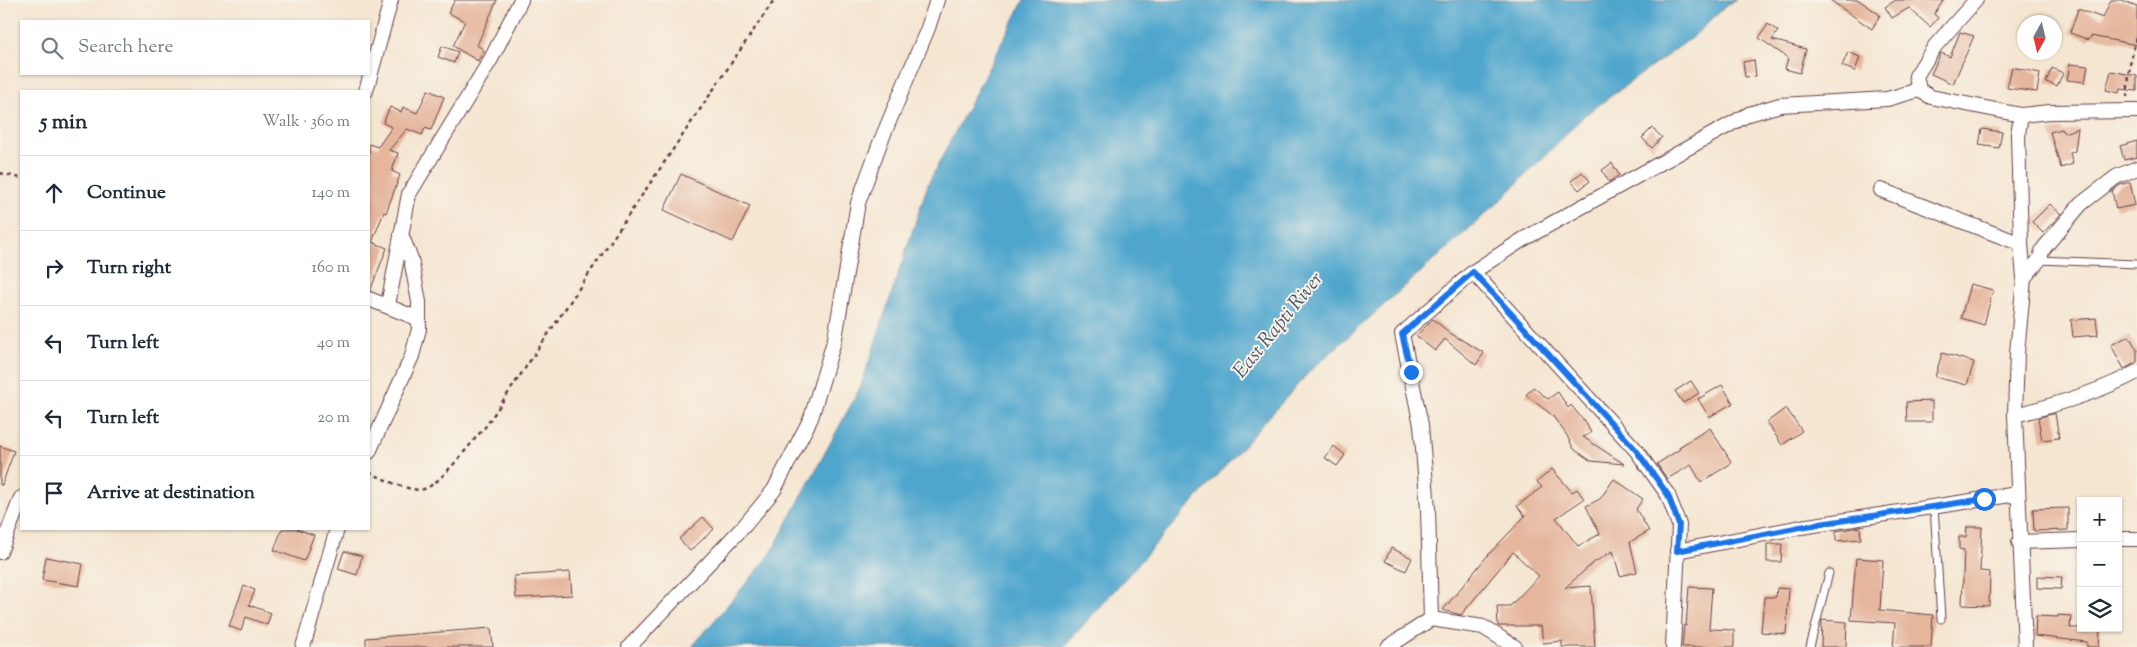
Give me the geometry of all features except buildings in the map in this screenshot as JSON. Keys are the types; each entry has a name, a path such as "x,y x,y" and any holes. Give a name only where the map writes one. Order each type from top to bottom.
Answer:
{"street":[{"path":"366,90 391,0"},
{"path":"388,305 409,194 491,59 521,0"},
{"path":"629,647 744,525 774,490 811,418 835,338 858,203 880,143 928,28 937,0"},
{"path":"1919,90 1916,76 1935,46 1976,0"},
{"path":"1431,619 1428,509 1421,425 1402,334 1473,272 1522,240 1749,114 1780,105 1887,100 1919,90 1931,97 2021,115 2049,112 2131,111"},
{"path":"2021,115 2018,134 2021,244 2024,278 2017,353 2015,415 2025,647"},
{"path":"2024,278 2039,260 2043,249 2081,204 2116,177 2137,168"},
{"path":"1881,190 2021,244"},
{"path":"370,450 412,356 419,329 419,302 411,259 401,234"},
{"path":"1473,272 1636,450 1668,495 1679,525 1673,647"},
{"path":"370,299 419,319"},
{"path":"2015,415 2041,409 2124,379 2137,372"},
{"path":"1677,551 1800,527 2017,494"},
{"path":"0,552 20,501"},
{"path":"303,647 338,530"},
{"path":"2122,540 2137,539"},
{"path":"2019,542 2077,540"},
{"path":"1388,647 1431,619 1483,627 1515,647"}],"lane":[{"path":"2039,260 2137,264"},
{"path":"1934,506 1941,619"},
{"path":"1810,647 1829,573"}],"path":[{"path":"370,472 407,488 424,489 446,473 486,426 774,0"},
{"path":"2131,111 2130,65 2137,34"},
{"path":"0,173 20,178"}],"water":[{"name":"East Rapti River","path":"1024,0 1736,0 1727,5 1694,36 1585,115 1500,201 1309,372 1064,647 692,647 770,555 861,386 928,184"}],"route":[{"path":"1411,372 1402,334 1473,272 1636,450 1668,495 1679,525 1677,551 1800,527 1984,499"}]}
